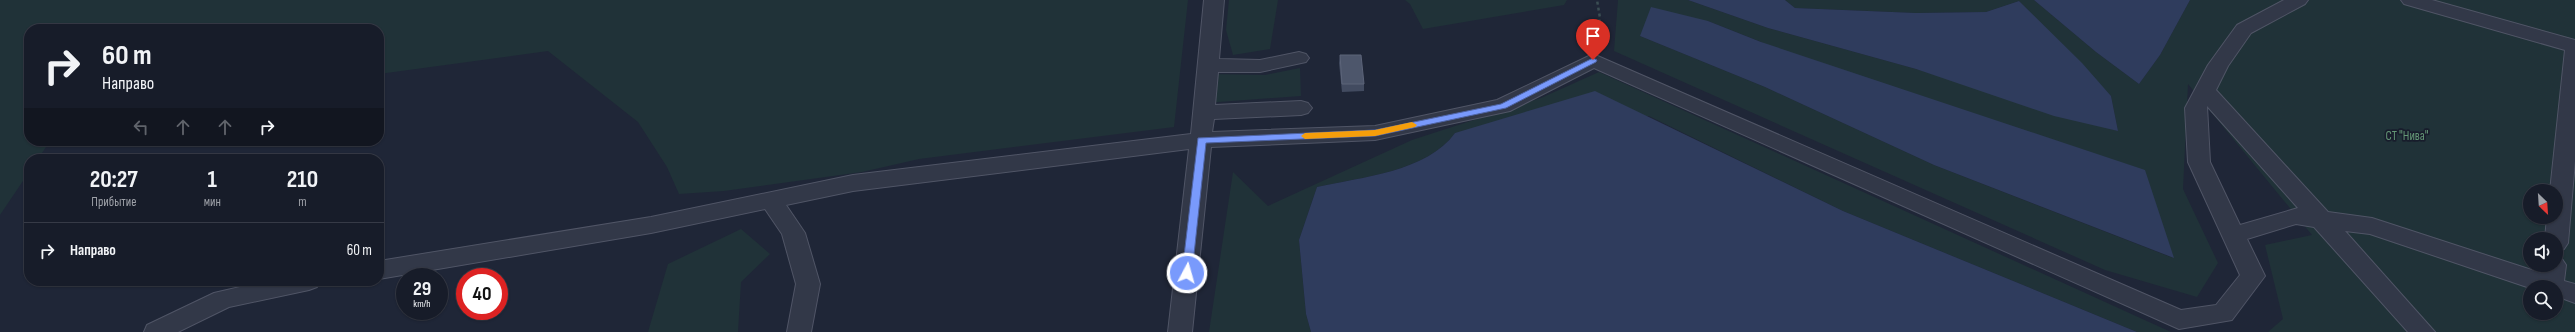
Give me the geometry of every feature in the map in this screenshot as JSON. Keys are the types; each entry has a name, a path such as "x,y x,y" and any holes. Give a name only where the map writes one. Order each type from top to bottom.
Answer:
{"street":[{"path":"1180,332 1202,140 1214,0"},
{"path":"2179,320 2223,313 2253,276 2199,162 2196,108 2218,65 2244,29 2298,0"},
{"path":"2410,0 2575,47 2557,232"},
{"path":"1208,65 1260,66 1300,58"},
{"path":"384,269 652,225 852,183 1202,140 1375,133 1503,106 1593,60 2179,320 2201,332"},
{"path":"2205,91 2423,332"},
{"path":"1204,113 1245,109 1301,108"},
{"path":"771,200 793,233 808,284 799,332"},
{"path":"2233,235 2296,216 2372,226 2551,280"},
{"path":"156,332 224,299 285,286"},
{"path":"2563,287 2575,294"}],"path":[{"path":"1593,60 1600,18 1597,0"}],"green space":[{"path":"0,0 1188,0 1174,127 919,159 862,172 724,191 679,194 667,167 638,122 548,51 384,73 384,24 24,24 24,146 47,146 41,154 24,154 24,179 0,215"},
{"path":"1229,0 1278,0 1270,49 1233,55 1226,30"},
{"path":"1405,0 1567,0 1564,5 1423,29 1410,4"},
{"name":"СТ \"Нива\"","path":"1618,0 1688,0 1768,28 1916,69 2118,131 2111,96 2019,1 1986,12 1916,13 1795,8 1785,0 2034,0 2096,52 2139,84 2160,55 2190,0 2575,0 2575,332 2268,332 2283,319 2265,245 2312,235 2188,84 2183,189 2218,263 2197,297 2105,270 1614,51","holes":["1708,21 1761,42 2173,258 1934,165 1765,87 1640,36"]},
{"path":"1300,68 1301,96 1205,103 1207,74 1265,75"},
{"path":"1599,72 2171,332 2137,332 1843,211 1649,116 1455,133 1443,146 1411,165 1373,176 1317,187 1299,240 1306,314 1311,332 1209,332 1233,172 1268,206 1412,140 1541,98"},
{"path":"741,229 770,254 741,282 738,332 648,332 668,264"}],"water":[{"path":"1688,0 1785,0 1795,8 1916,13 1986,12 2019,1 2082,63 2111,96 2118,131 2054,116 1916,69 1768,28"},
{"path":"2034,0 2190,0 2160,55 2139,84 2096,52"},
{"path":"1651,7 1708,21 1761,42 2145,170 2174,258 1934,165 1765,87 1640,36"},
{"path":"1595,91 1843,211 2137,332 1311,332 1306,314 1299,240 1317,187 1373,176 1411,165 1443,146 1455,133"}],"building":[{"path":"1340,55 1361,55 1364,84 1342,84"}],"slow traffic":[{"path":"1305,136 1375,133 1412,125"}],"route":[{"path":"1187,273 1202,140 1375,133 1503,106 1593,60"}]}
